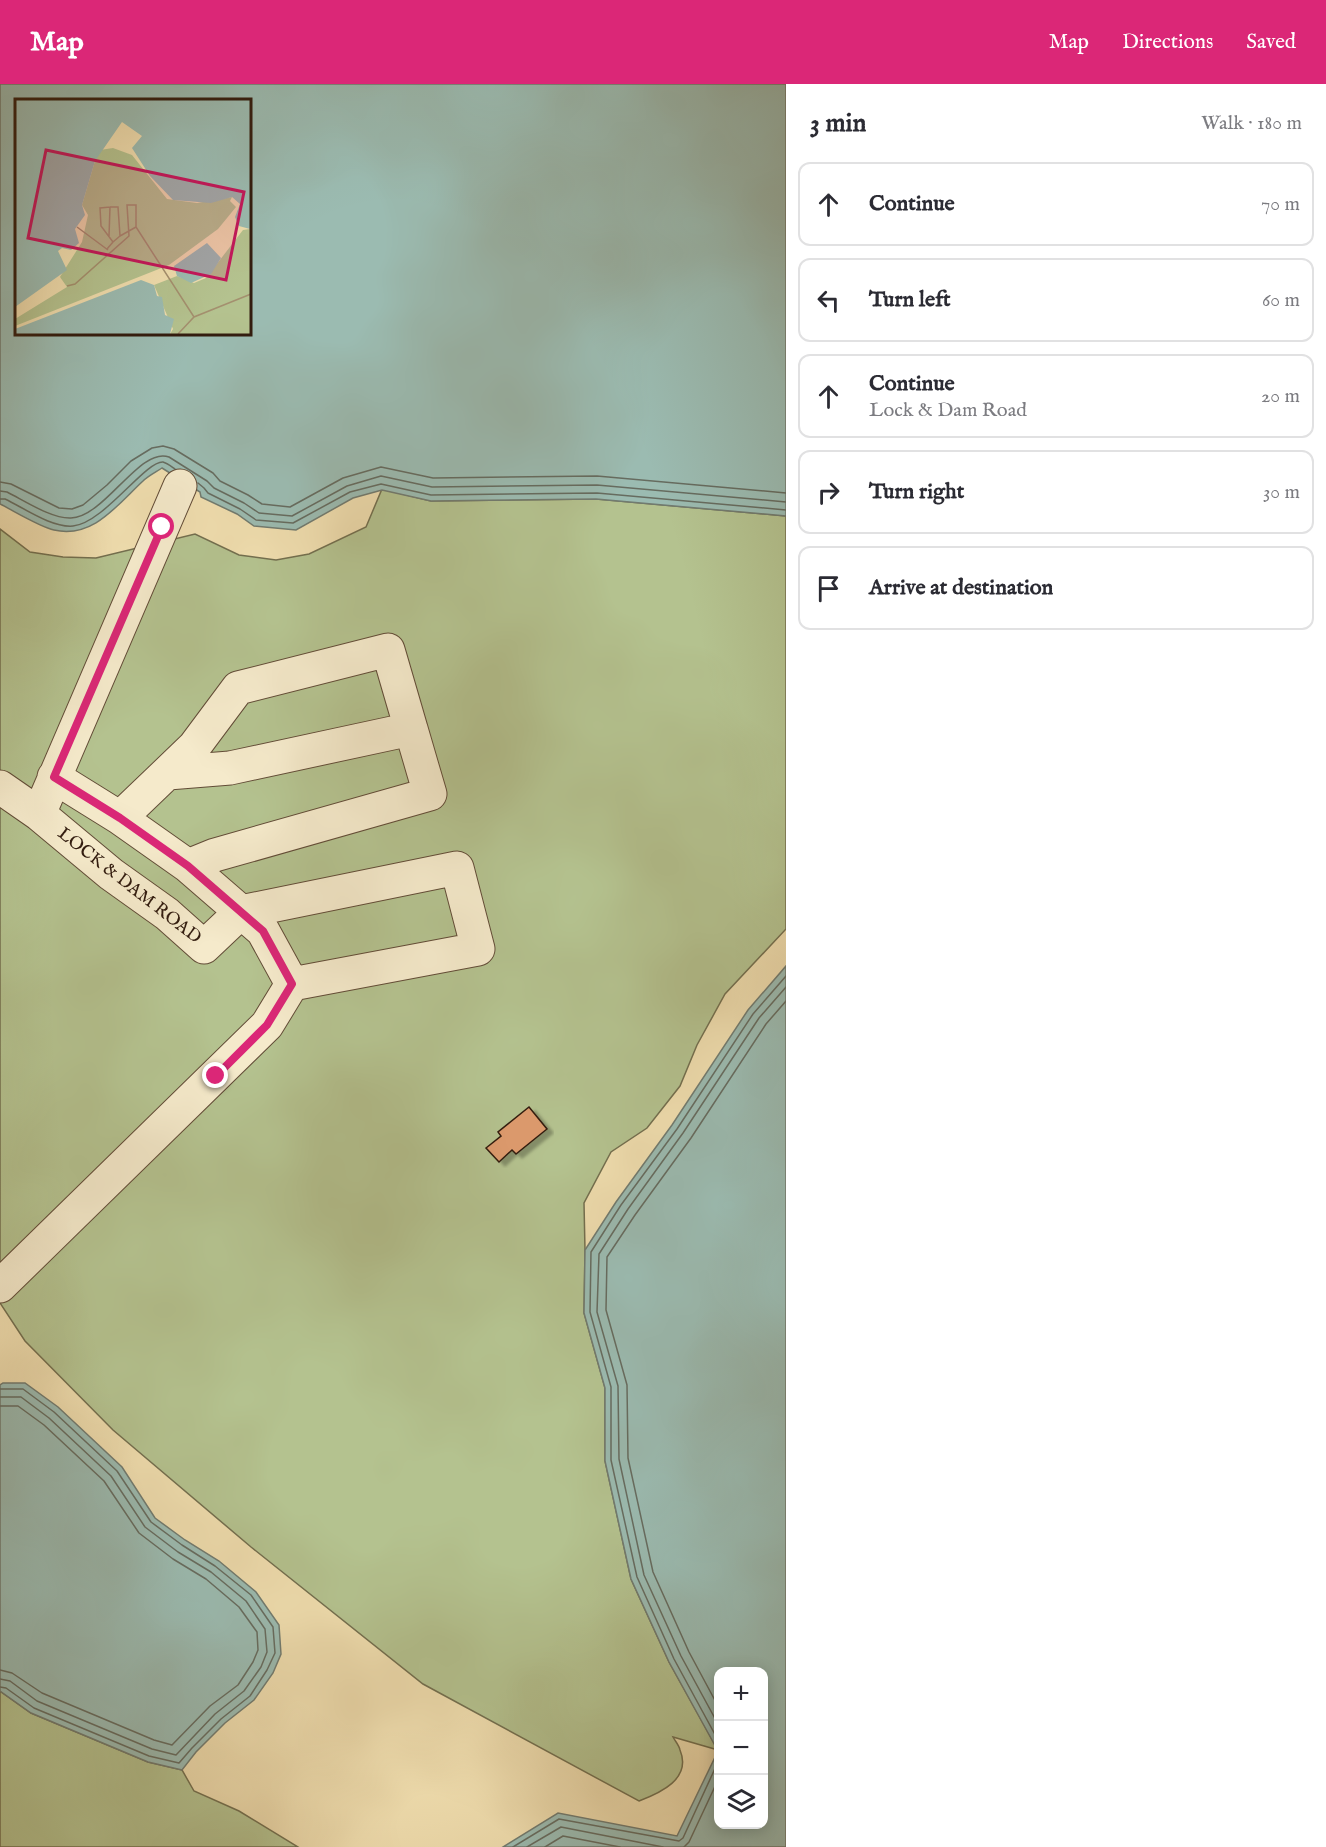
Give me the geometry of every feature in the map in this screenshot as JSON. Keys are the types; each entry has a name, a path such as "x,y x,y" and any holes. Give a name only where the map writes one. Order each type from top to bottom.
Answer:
{"street":[{"path":"39,814 180,486"},
{"path":"120,818 194,747 238,688 388,650 430,794 215,855 188,866"},
{"path":"168,773 230,768 411,729"},
{"path":"54,777 120,818 188,866 263,931 292,984"},
{"name":"LOCK & DAM ROAD","path":"0,787 39,814 96,863 167,914 204,947 241,912"},
{"path":"0,1286 267,1025 292,984 478,949 457,868 241,912"}],"green space":[{"path":"382,489 431,501 596,499 786,516 786,929 725,994 697,1045 680,1086 647,1128 611,1152 584,1203 584,1313 605,1388 605,1461 631,1579 669,1662 714,1743 714,1749 673,1737 683,1760 678,1777 656,1794 639,1801 423,1684 251,1547 113,1430 25,1341 0,1303 0,529 30,552 63,557 96,558 195,534 239,555 276,560 309,554 366,527"},
{"path":"0,1691 31,1713 148,1762 182,1770 194,1791 239,1811 298,1847 0,1847"}],"water":[{"path":"0,84 786,84 786,516 596,499 431,501 382,490 353,498 296,530 254,526 237,514 201,497 200,492 162,468 145,479 103,518 81,530 54,530 0,504"},
{"path":"786,966 786,1847 503,1847 558,1813 677,1836 714,1759 714,1829 768,1829 768,1667 714,1667 714,1744 669,1662 631,1579 605,1461 605,1388 584,1313 585,1250 616,1202 672,1125 748,1010"},
{"path":"25,1383 58,1407 122,1467 155,1518 219,1561 256,1592 279,1625 281,1654 273,1673 254,1700 225,1723 196,1752 182,1770 148,1762 31,1713 0,1691 0,1385"}],"building":[{"path":"529,1107 547,1129 516,1154 512,1150 499,1162 486,1148 501,1136 498,1132"}],"route":[{"path":"162,527 54,777 120,818 188,866 263,931 292,984 267,1025 216,1076"}]}
